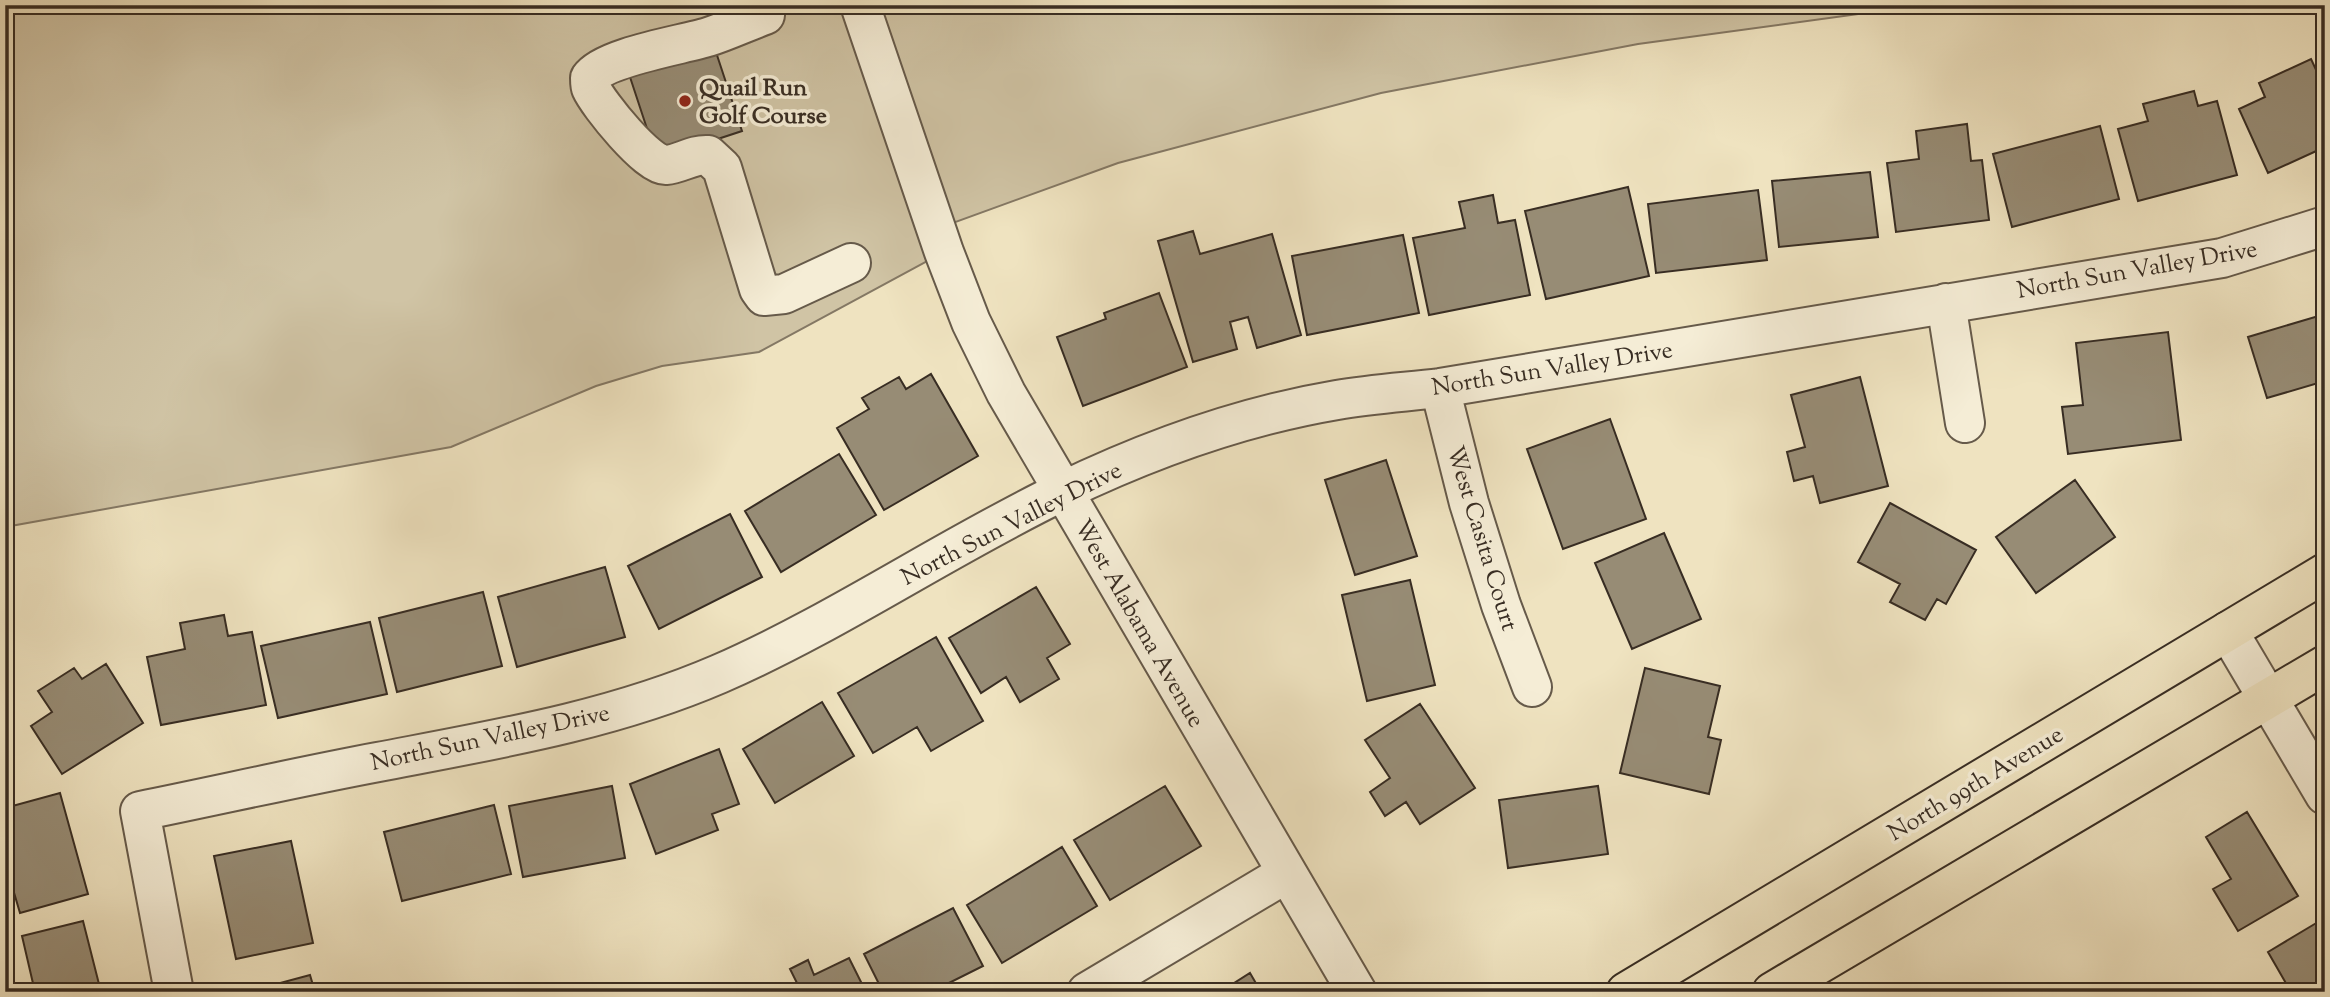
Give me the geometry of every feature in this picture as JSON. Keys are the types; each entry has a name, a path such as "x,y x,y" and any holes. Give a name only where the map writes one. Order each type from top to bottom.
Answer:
{"main road":[{"name":"North 99th Avenue","path":"1626,992 2325,573"},
{"path":"1772,992 2325,665"}],"street":[{"name":"West Alabama Avenue","path":"860,5 935,229 971,322 1006,393 1357,992"},
{"path":"765,15 708,37 618,61 594,72 590,78 591,87 622,131 656,163 665,166 701,154 708,155 722,168 759,289 764,296 784,295 851,263"},
{"name":"North Sun Valley Drive","path":"174,992 140,811 376,762 529,734 634,705 719,674 849,609 1062,491 1130,461 1244,421 1337,400 1440,388 2222,258 2325,226"},
{"path":"1946,303 1965,423"},
{"name":"West Casita Court","path":"1440,388 1469,503 1501,605 1531,687"},
{"path":"2228,631 2325,795"},
{"path":"1087,992 1287,873"}],"shaded area":[{"name":"Quail Run Golf Course","path":"5,5 1924,5 1638,44 1381,93 1118,163 936,229 944,252 759,352 662,366 596,386 451,447 5,527"}],"building":[{"name":"Quail Run Golf Course","path":"713,43 742,131 657,159 628,71"},
{"path":"2311,59 2317,72 2325,68 2325,147 2268,173 2239,109 2265,97 2259,83"},
{"path":"2194,91 2198,106 2217,101 2237,175 2138,201 2118,129 2148,121 2143,104"},
{"path":"1967,124 1971,161 1982,160 1989,220 1896,232 1887,163 1919,159 1916,131"},
{"path":"2100,126 2119,199 2012,227 1993,154"},
{"path":"1870,172 1878,237 1779,247 1772,181"},
{"path":"1628,187 1649,276 1546,299 1525,211"},
{"path":"1758,190 1767,260 1656,273 1648,204"},
{"path":"1493,195 1498,223 1515,220 1530,295 1429,315 1413,238 1465,228 1459,202"},
{"path":"1193,231 1200,254 1272,234 1301,335 1257,348 1248,317 1230,322 1237,349 1193,362 1158,241"},
{"path":"1403,235 1419,313 1307,335 1292,256"},
{"path":"1159,293 1187,367 1083,406 1057,337 1106,319 1104,313"},
{"path":"2325,314 2325,381 2267,398 2248,337"},
{"path":"2168,332 2181,440 2068,454 2062,407 2083,405 2076,343"},
{"path":"931,374 978,456 884,510 837,428 869,409 862,398 899,377 906,389"},
{"path":"1860,377 1888,486 1820,503 1813,476 1794,481 1787,452 1805,447 1791,395"},
{"path":"1610,419 1646,519 1563,549 1527,449"},
{"path":"839,454 876,515 781,572 745,511"},
{"path":"1386,460 1417,556 1355,575 1325,480"},
{"path":"2075,480 2115,537 2036,593 1996,537"},
{"path":"1890,503 1976,550 1946,604 1937,599 1925,620 1890,602 1900,584 1858,562"},
{"path":"730,514 762,577 659,629 628,566"},
{"path":"1664,533 1701,619 1632,649 1595,563"},
{"path":"605,567 625,637 517,667 498,597"},
{"path":"1410,580 1435,685 1367,701 1342,595"},
{"path":"1036,587 1070,644 1047,658 1059,679 1020,702 1006,677 981,693 949,638"},
{"path":"483,592 502,666 397,692 379,618"},
{"path":"224,615 228,636 252,632 266,705 161,725 147,657 185,649 180,623"},
{"path":"370,622 387,694 278,718 261,646"},
{"path":"936,637 983,721 931,751 917,727 873,753 838,693"},
{"path":"106,664 143,723 62,774 31,726 52,712 38,691 74,668 82,679"},
{"path":"1645,668 1720,686 1708,737 1721,740 1709,794 1620,773"},
{"path":"822,702 854,756 775,803 743,749"},
{"path":"1420,704 1475,788 1420,824 1406,802 1385,816 1370,792 1390,778 1365,740"},
{"path":"719,749 739,804 712,814 718,830 656,854 630,784"},
{"path":"612,786 625,858 523,877 509,806"},
{"path":"1165,786 1201,846 1110,900 1074,840"},
{"path":"1598,786 1608,854 1508,868 1499,800"},
{"path":"60,793 88,894 20,913 5,862 5,808"},
{"path":"494,805 511,874 402,901 384,832"},
{"path":"2247,812 2298,896 2238,931 2213,889 2231,879 2206,837"},
{"path":"291,841 313,943 236,959 214,856"},
{"path":"1062,847 1097,906 1002,963 967,905"},
{"path":"953,908 983,966 931,992 883,992 864,954"},
{"path":"83,921 101,992 35,992 22,936"},
{"path":"2318,922 2325,933 2325,992 2291,992 2268,952"},
{"path":"849,958 866,992 778,992 797,983 790,969 808,960 814,975"},
{"path":"1250,973 1261,992 1220,992"},
{"path":"310,975 315,992 250,991"}],"place":[{"name":"Quail Run Golf Course","path":"685,101"}]}
